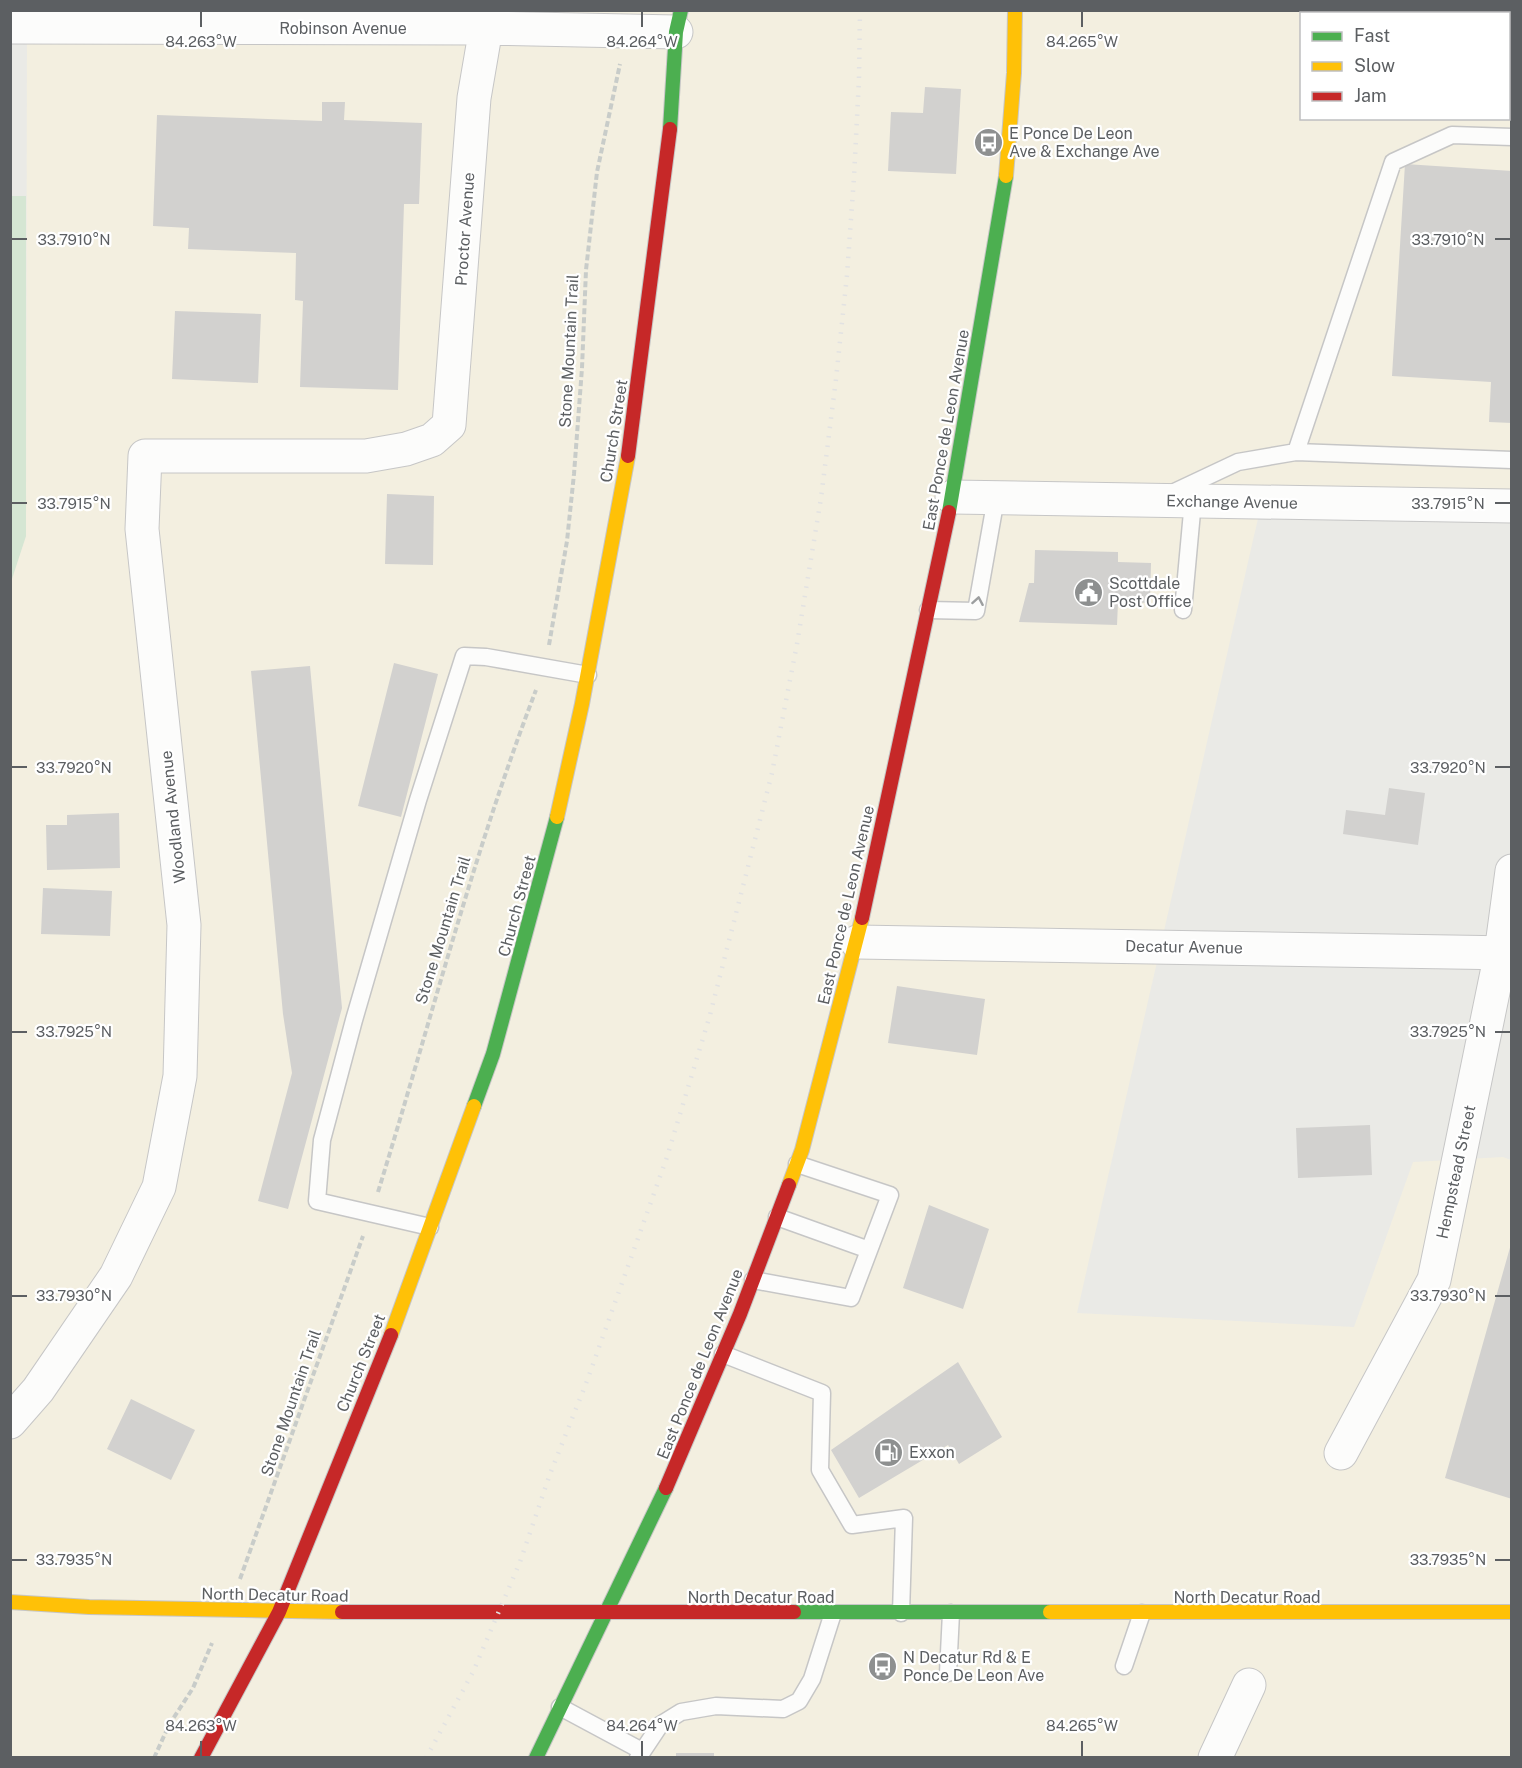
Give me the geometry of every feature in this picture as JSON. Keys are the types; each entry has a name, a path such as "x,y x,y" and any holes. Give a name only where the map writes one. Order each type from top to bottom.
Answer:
{"main road":[{"name":"East Ponce de Leon Avenue","path":"536,1758 654,1516 723,1354 797,1164 857,942 952,497 1006,174 1014,73 1015,10"},
{"name":"Church Street","path":"201,1758 279,1612 392,1332 493,1054 519,963 552,838 588,675 632,436 669,139 678,21"},
{"name":"North Decatur Road","path":"10,1602 100,1608 279,1612 607,1614 1512,1612"}],"street":[{"name":"Robinson Avenue","path":"10,27 486,19 678,21"},
{"name":"Proctor Avenue","path":"432,440 449,425 474,98 486,19"},
{"name":"Woodland Avenue","path":"10,1422 38,1390 121,1266 159,1187 180,1076 184,925 142,529 145,456 366,456 432,440"},
{"name":"Exchange Avenue","path":"952,497 1512,506"},
{"name":"Hempstead Street","path":"1341,1453 1434,1280 1506,953 1512,871"},
{"name":"Decatur Avenue","path":"857,942 1506,953"},
{"path":"1215,1758 1249,1685"}],"lane":[{"path":"1296,452 1393,162 1452,135 1512,137"},
{"path":"1155,501 1238,462 1296,452 1512,460"},
{"path":"928,610 976,611 996,498"},
{"path":"1183,610 1193,501"},
{"path":"430,1227 317,1200 322,1140 357,1009 418,800 464,656 486,657 588,675"},
{"path":"753,1280 851,1298 890,1195 797,1164"},
{"path":"777,1217 869,1250"},
{"path":"723,1354 822,1393 820,1470 852,1525 904,1518 901,1614"},
{"path":"560,1707 640,1754 660,1725 681,1712 716,1706 783,1708 798,1701 812,1680 833,1614"},
{"path":"948,1673 951,1614"},
{"path":"1124,1666 1142,1614"}],"path":[{"name":"Stone Mountain Trail","path":"548,653 560,587 574,474 586,270 597,172 620,61"},
{"name":"Stone Mountain Trail","path":"379,1191 503,778 540,680"},
{"name":"Stone Mountain Trail","path":"240,1578 363,1234"},
{"path":"154,1758 169,1725 193,1688 201,1668"}],"shaded area":[{"path":"27,11 1511,11 1511,491 1264,492 1077,1313 1354,1327 1413,1162 1503,1157 1511,1160 1511,1757 11,1758 10,582 26,536"}],"green space":[{"path":"10,196 26,196 26,536 11,582"}],"building":[{"path":"925,87 961,89 956,174 888,171 891,112 923,113"},
{"path":"322,102 345,102 344,120 422,123 419,204 404,204 398,390 300,387 303,301 295,300 296,253 188,249 189,228 153,226 157,115 322,121"},
{"path":"1405,164 1512,171 1512,423 1489,422 1491,382 1392,376"},
{"path":"175,311 261,314 258,383 172,379"},
{"path":"387,494 434,496 433,565 385,564"},
{"name":"Scottdale Post Office","path":"1035,550 1118,552 1118,562 1151,563 1150,603 1118,602 1117,625 1019,622 1029,583 1034,583"},
{"path":"394,663 438,674 401,817 358,806"},
{"path":"310,666 342,1008 288,1209 258,1201 292,1073 283,1014 251,671"},
{"path":"1389,788 1425,793 1418,845 1343,834 1346,810 1385,815"},
{"path":"119,813 120,868 47,870 46,825 67,825 67,815"},
{"path":"43,888 112,891 110,936 41,934"},
{"path":"897,986 985,999 977,1055 888,1043"},
{"path":"1370,1125 1372,1175 1298,1178 1296,1128"},
{"path":"929,1205 989,1229 963,1309 903,1288"},
{"path":"1512,1244 1512,1499 1445,1478"},
{"path":"958,1362 1002,1437 959,1464 948,1445 859,1498 831,1450"},
{"path":"131,1399 195,1430 171,1480 107,1449"},
{"path":"676,1753 714,1753 714,1758 676,1758"}],"railway":[{"path":"426,1758 473,1672 520,1562 550,1474 587,1381 667,1157 710,1015 772,773 797,644 821,498 836,379 854,177 860,10"}],"traffic: fast":[{"path":"670,129 676,32 681,10"},
{"path":"949,512 1006,176"},
{"path":"474,1106 493,1054 557,817"},
{"path":"536,1758 666,1488"},
{"path":"794,1612 1050,1612"}],"traffic: slow":[{"path":"1006,176 1014,73 1015,10"},
{"path":"557,817 582,704 628,456"},
{"path":"789,1185 802,1150 862,918"},
{"path":"391,1335 474,1106"},
{"path":"10,1602 89,1607 342,1612"},
{"path":"1050,1612 1512,1612"}],"traffic: jam":[{"path":"628,456 670,129"},
{"path":"862,918 949,512"},
{"path":"666,1488 740,1314 789,1185"},
{"path":"201,1758 279,1612 391,1335"},
{"path":"342,1612 794,1612"}],"place":[{"name":"E Ponce De Leon Ave & Exchange Ave","path":"988,142"},
{"name":"Scottdale Post Office","path":"1088,592"},
{"name":"Exxon","path":"888,1452"},
{"name":"N Decatur Rd & E Ponce De Leon Ave","path":"882,1666"}]}
